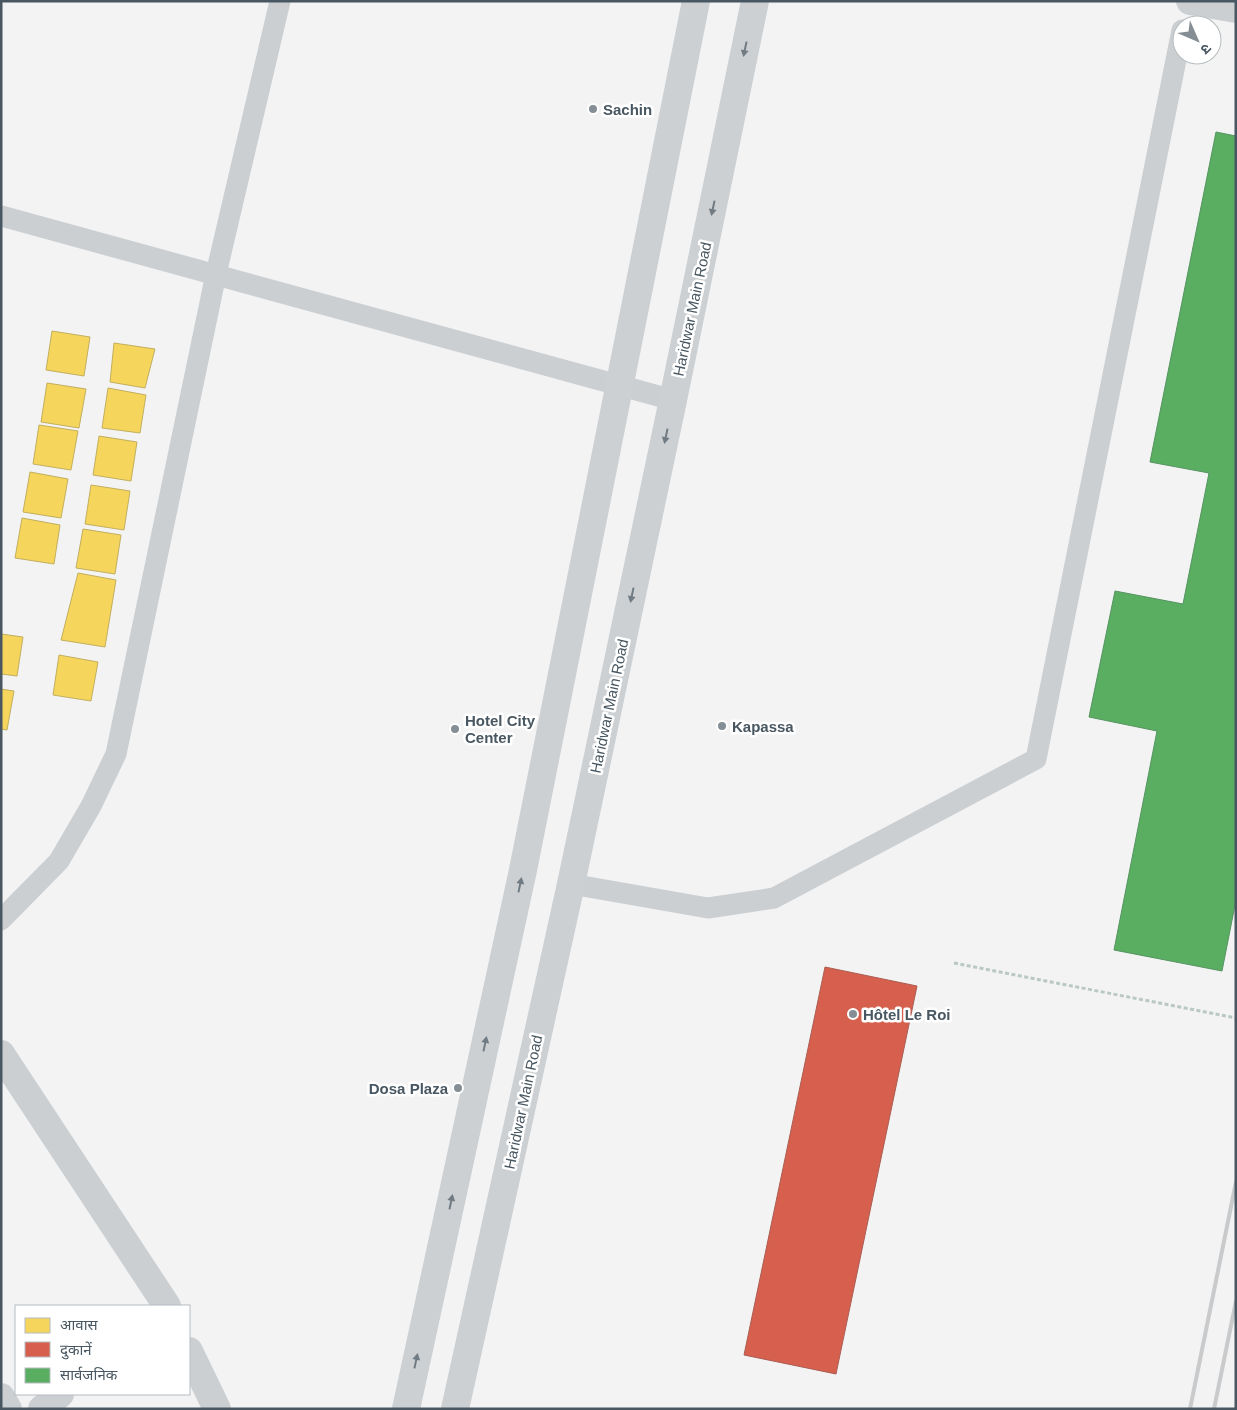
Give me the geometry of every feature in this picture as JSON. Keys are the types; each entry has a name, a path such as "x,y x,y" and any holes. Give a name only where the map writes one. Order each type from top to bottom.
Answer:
{"main road":[{"path":"406,1409 523,870 696,1"},
{"name":"Haridwar Main Road","path":"455,1409 571,884 674,400 755,1"}],"street":[{"path":"1189,1 1236,10"},
{"path":"1,1054 165,1305"},
{"path":"190,1353 217,1409"},
{"path":"42,1409 59,1395"},
{"path":"1,1397 8,1409"}],"lane":[{"path":"1,920 59,861 91,806 116,754 216,274 280,1"},
{"path":"1186,15 1189,1"},
{"path":"571,884 708,908 774,898 1036,759 1175,65"},
{"path":"1,216 674,400"}],"path":[{"path":"954,963 1236,1018"}],"building: आवास":[{"path":"52,331 90,337 84,376 46,370"},
{"path":"114,343 155,349 145,388 110,382"},
{"path":"47,383 86,389 79,428 41,422"},
{"path":"108,388 146,395 140,433 102,428"},
{"path":"39,425 78,431 71,470 33,464"},
{"path":"99,436 137,442 131,481 93,475"},
{"path":"30,472 68,479 61,518 23,512"},
{"path":"91,485 130,491 124,530 85,524"},
{"path":"22,518 60,525 54,564 15,558"},
{"path":"83,529 121,535 115,574 76,568"},
{"path":"78,573 116,580 105,647 61,640"},
{"path":"1,634 23,637 17,676 1,674"},
{"path":"59,655 98,662 91,701 53,695"},
{"path":"1,689 14,691 7,730 1,729"}],"building: दुकानें":[{"path":"825,967 917,986 836,1374 744,1355"}],"building: सार्वजनिक":[{"path":"1216,132 1236,136 1236,900 1222,971 1114,950 1157,731 1089,717 1115,591 1183,604 1209,473 1150,462"}],"railway":[{"path":"1190,1409 1236,1182"},
{"path":"1214,1409 1236,1301"}],"place":[{"name":"Sachin","path":"593,109"},
{"name":"Kapassa","path":"722,726"},
{"name":"Hotel City Center","path":"455,729"},
{"name":"Hôtel Le Roi","path":"853,1014"},
{"name":"Dosa Plaza","path":"458,1088"}]}
